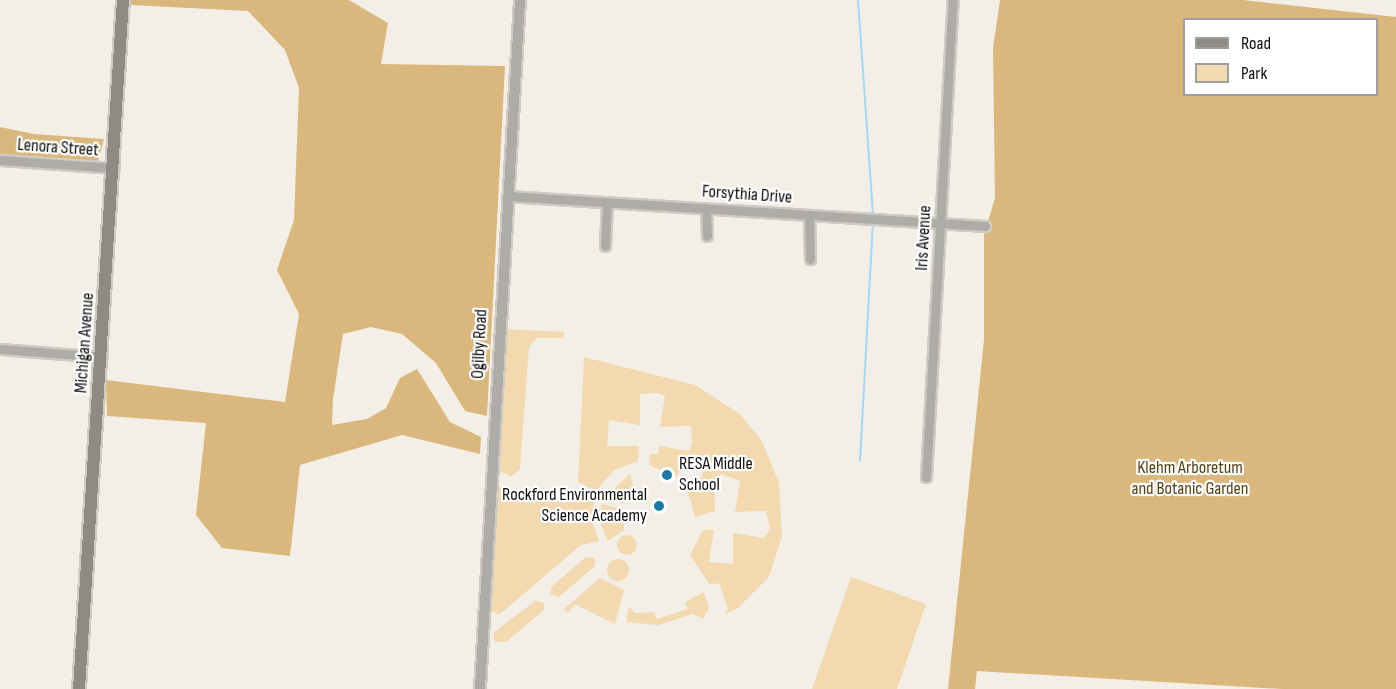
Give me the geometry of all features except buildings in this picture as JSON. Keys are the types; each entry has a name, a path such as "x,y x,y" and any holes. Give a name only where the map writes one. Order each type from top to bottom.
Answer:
{"main road":[{"name":"Michigan Avenue","path":"79,689 123,0"}],"street":[{"name":"Ogilby Road","path":"480,689 520,0"},
{"name":"Iris Avenue","path":"926,477 953,0"},
{"name":"Lenora Street","path":"0,161 114,168"},
{"name":"Forsythia Drive","path":"507,196 985,226"},
{"path":"605,246 607,204"},
{"path":"706,208 707,236"},
{"path":"809,216 810,259"},
{"path":"0,349 102,357"}],"green space":[{"path":"131,0 349,0 388,23 381,64 505,66 487,416 465,411 436,363 402,334 371,327 343,334 333,399 332,425 367,419 386,408 400,378 417,369 450,422 481,437 480,454 402,435 300,465 290,556 222,548 196,515 206,423 107,416 106,380 285,402 299,314 277,270 294,220 299,88 285,50 248,11 131,5"},
{"name":"Klehm Arboretum and Botanic Garden","path":"1000,0 1243,0 1396,17 1396,689 1282,689 977,671 975,689 948,689 984,340 984,235 995,198 993,48"},
{"path":"0,127 34,134 104,139 98,161 0,155"},
{"path":"504,329 564,332 563,338 537,338 529,347 520,469 511,477 497,469"},
{"path":"584,357 695,385 740,414 762,441 779,483 782,536 769,577 737,609 723,614 728,609 719,583 710,585 690,555 703,530 714,530 709,562 733,564 733,533 764,538 770,529 766,511 735,512 740,481 722,474 714,479 715,511 695,517 687,489 700,482 707,459 685,465 676,477 649,465 650,454 658,454 659,446 689,451 692,443 691,426 660,427 665,396 658,393 640,394 640,425 609,420 607,446 639,446 638,461 614,470 596,491 578,482"},
{"path":"630,474 635,492 622,504 605,496"},
{"path":"500,487 594,502 592,521 599,541 581,545 499,615 489,609 494,490"},
{"path":"601,504 622,509 624,530 608,541 600,522"},
{"path":"623,535 631,535 637,541 637,549 631,555 623,555 617,549 617,541"},
{"path":"586,557 595,558 595,566 559,597 551,595 551,587"},
{"path":"618,559 626,562 629,570 626,578 618,581 610,578 607,570 610,562"},
{"path":"851,577 926,604 897,689 812,689"},
{"path":"600,578 624,590 615,624 575,604 568,613 564,609"},
{"path":"704,592 709,608 703,619 693,614 658,625 626,622 629,606 634,613 654,612 657,619 687,609 685,602"},
{"path":"535,601 544,603 544,610 506,642 495,642 493,633"}],"waterway":[{"path":"858,0 873,215"},
{"path":"860,461 873,221"}],"place":[{"name":"RESA Middle School","path":"667,475"},
{"name":"Rockford Environmental Science Academy","path":"659,506"}]}
